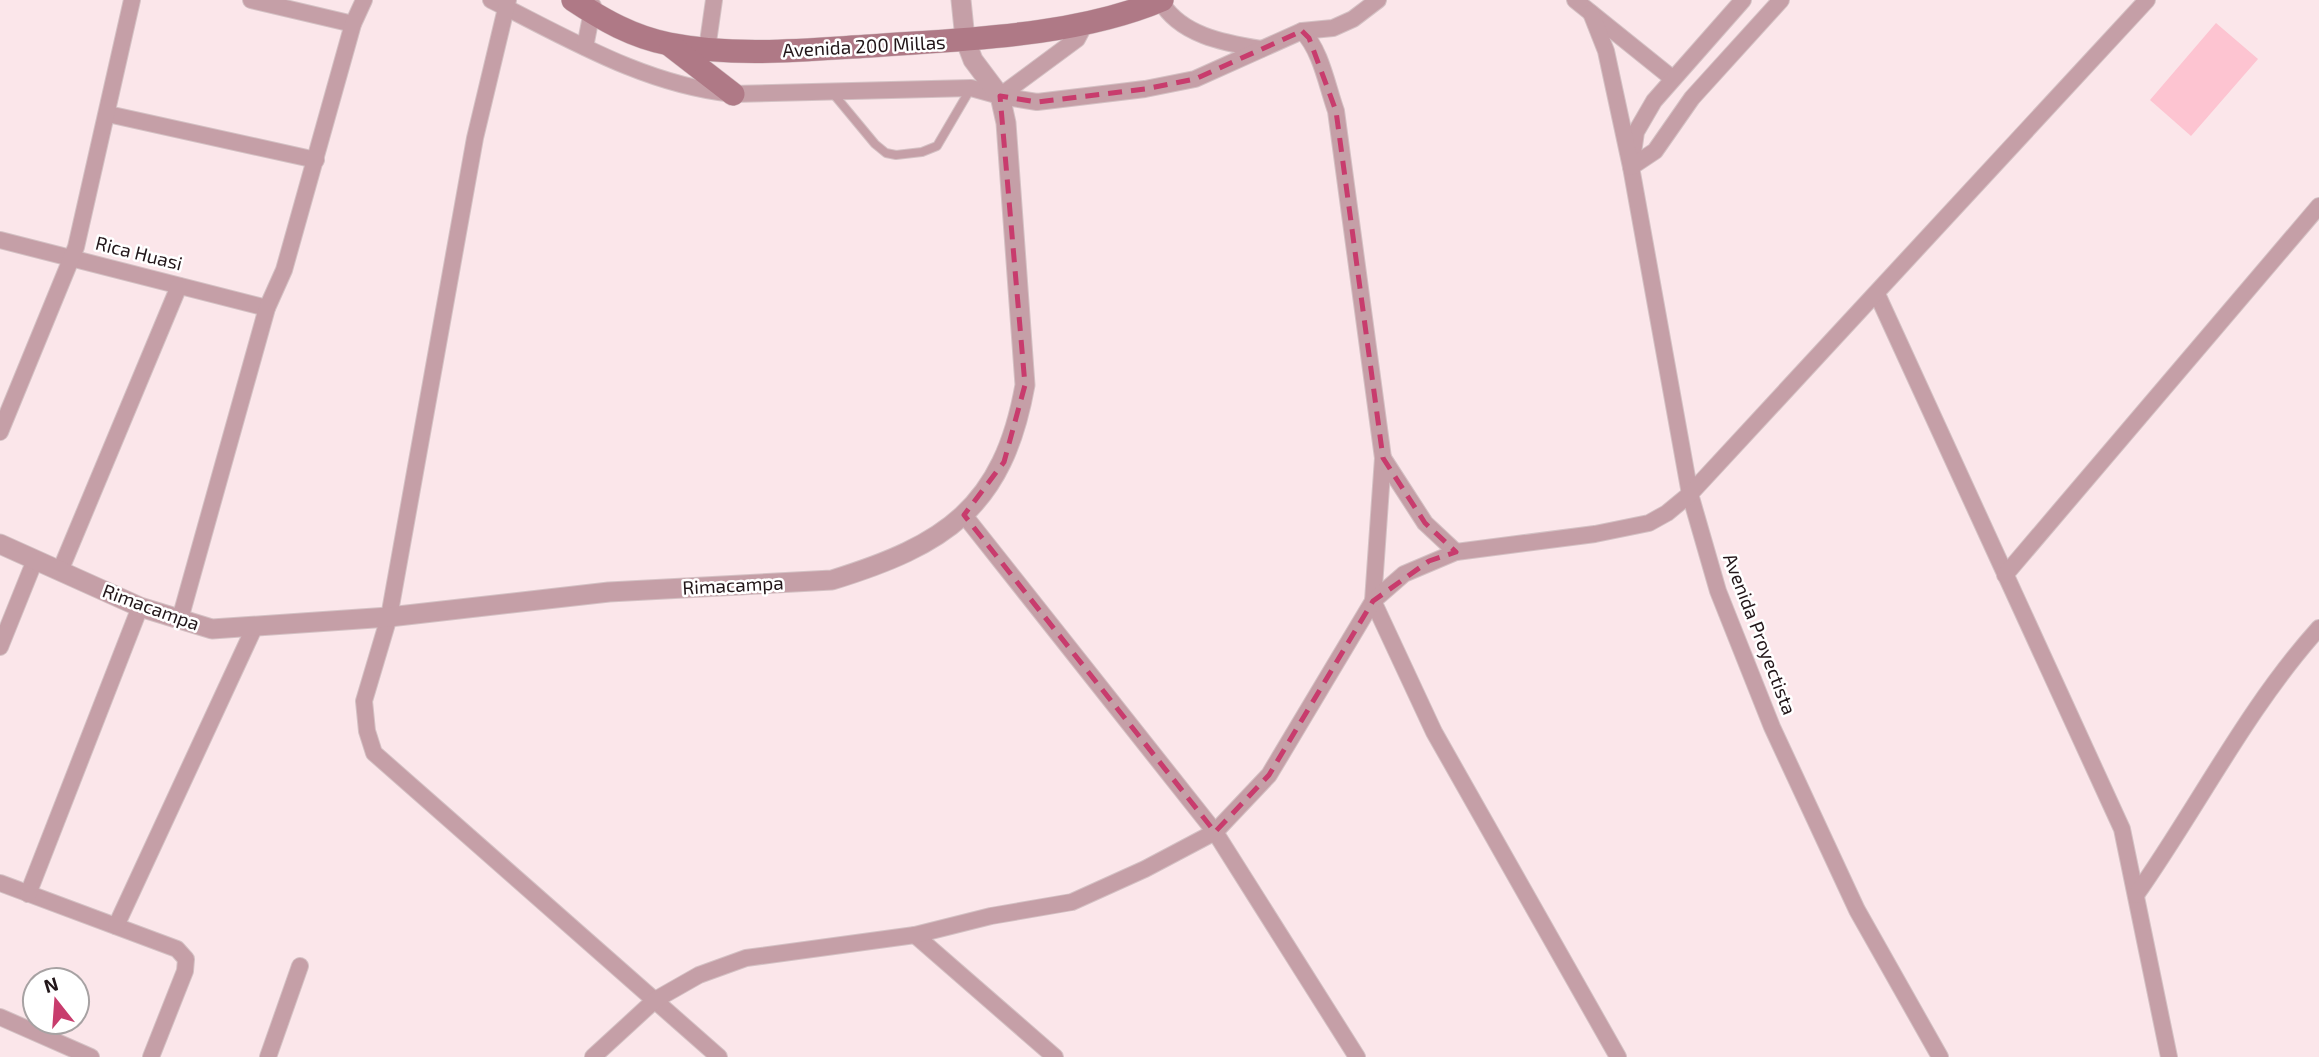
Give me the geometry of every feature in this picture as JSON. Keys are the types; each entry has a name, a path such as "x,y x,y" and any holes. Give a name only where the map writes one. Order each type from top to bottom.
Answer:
{"main road":[{"name":"Avenida 200 Millas","path":"573,0 593,7 633,35 707,50 759,52 965,39 1111,18 1161,0"},
{"path":"668,44 733,94"}],"street":[{"path":"0,432 71,258 108,114 132,0"},
{"path":"251,0 353,24"},
{"path":"180,619 267,308 284,270 353,24 364,0"},
{"path":"491,0 505,3 630,69 687,87 733,94 971,88 1037,102 1145,89 1195,79 1302,31 1333,29 1353,19 1378,0"},
{"path":"707,50 714,0"},
{"name":"Rimacampa","path":"0,544 140,607 212,629 389,617 609,592 832,580 866,569 940,536 964,515 1004,462 1018,425 1025,385 1007,134 1000,96 972,60 965,39 961,0"},
{"path":"1161,0 1170,16 1209,38 1261,49"},
{"path":"1575,0 1672,78"},
{"name":"Avenida Proyectista","path":"1743,0 1672,78 1636,132 1631,167 1690,494 1718,591 1772,727 1857,910 1940,1057"},
{"path":"1591,13 1606,51 1631,167 1655,151 1692,98 1781,0"},
{"path":"593,1057 655,1000 699,975 746,958 915,935 992,916 1072,902 1145,869 1215,832 1269,775 1373,601 1404,574 1456,552 1595,534 1649,523 1667,513 1690,494 2147,0"},
{"path":"505,3 475,138 389,617 364,701 374,753 719,1057"},
{"path":"585,47 593,7"},
{"path":"1000,96 1077,39 1086,22"},
{"path":"1302,31 1309,38 1336,111 1383,458 1373,601 1434,733 1618,1057"},
{"path":"108,114 316,160"},
{"path":"2005,575 2319,206"},
{"name":"Rica Huasi","path":"0,240 267,308"},
{"path":"60,571 179,286"},
{"path":"1877,294 2122,829 2169,1057"},
{"path":"1383,458 1425,523 1456,552"},
{"path":"964,515 1215,832 1357,1057"},
{"path":"0,647 35,560"},
{"path":"28,894 140,607"},
{"path":"116,926 255,626"},
{"path":"2136,895 2283,669 2319,628"},
{"path":"0,883 177,950 186,959 185,971 151,1057"},
{"path":"915,935 1055,1057"},
{"path":"268,1057 300,966"},
{"path":"0,1017 91,1057"}],"lane":[{"path":"831,91 875,144 886,153 897,155 922,152 937,146 971,88"}],"highlighted area":[{"path":"1302,31 1309,38 1336,111 1383,458 1425,523 1456,552 1429,561 1373,601 1269,775 1215,832 964,515 1004,462 1025,385 1000,96 1037,102 1145,89 1195,79"}],"shaded area":[{"path":"2216,23 2258,59 2191,136 2150,100"}]}
